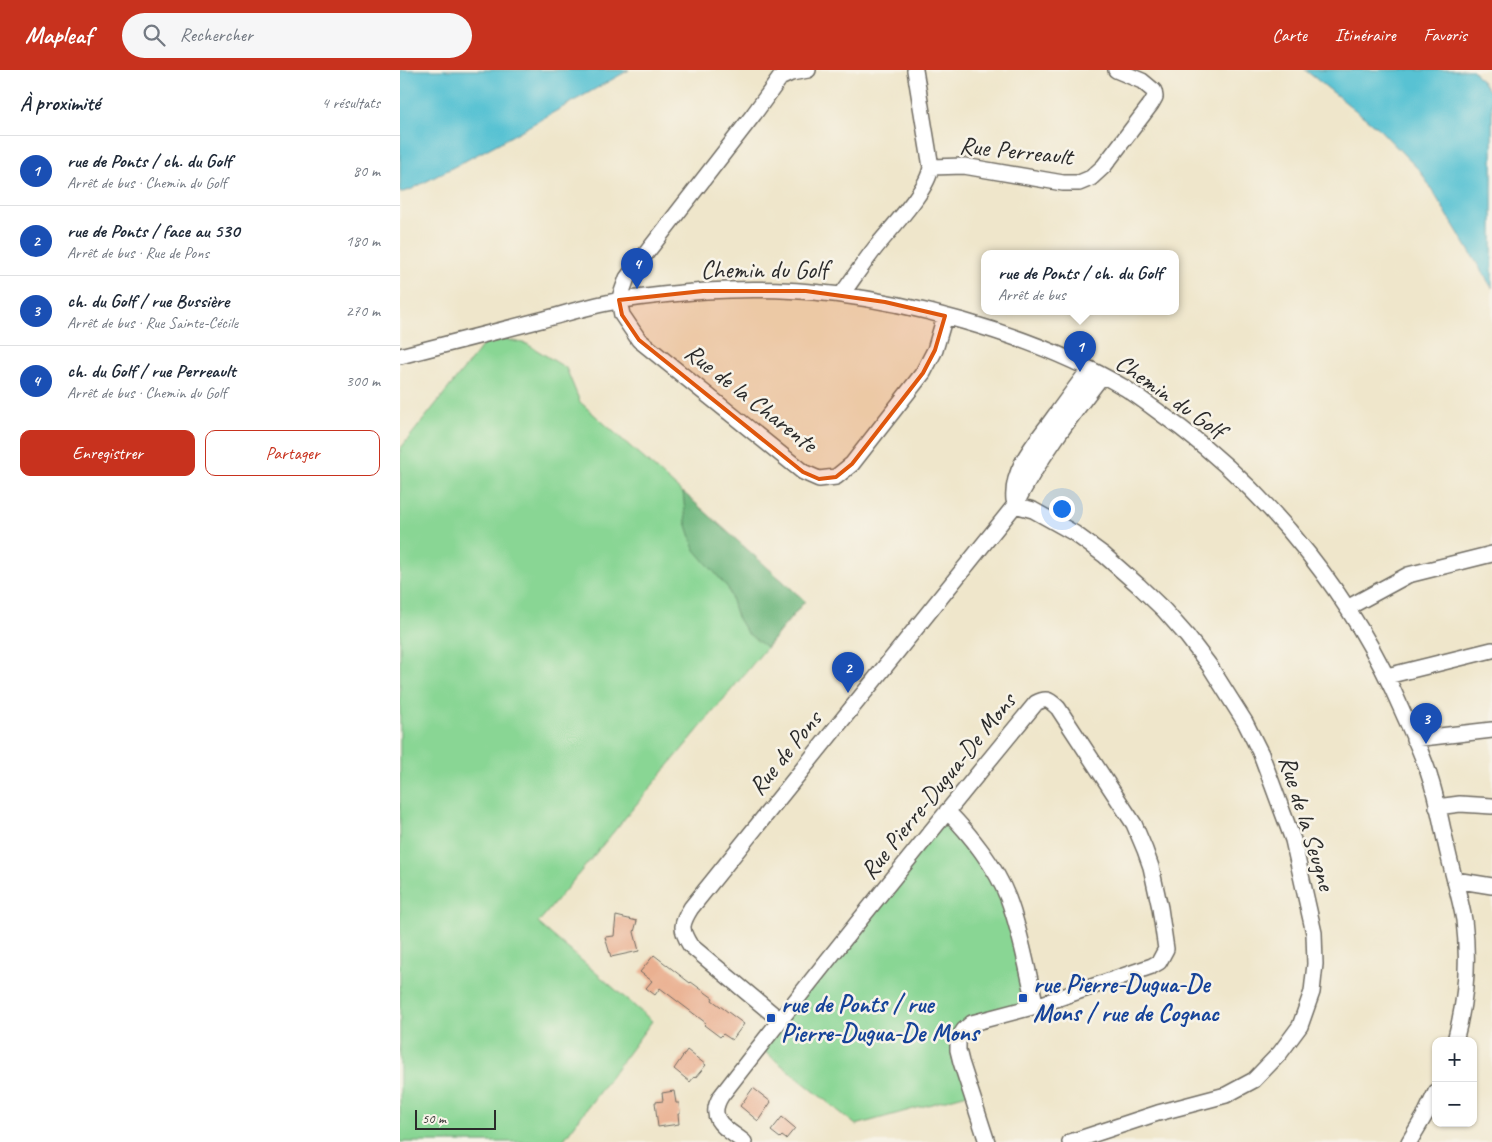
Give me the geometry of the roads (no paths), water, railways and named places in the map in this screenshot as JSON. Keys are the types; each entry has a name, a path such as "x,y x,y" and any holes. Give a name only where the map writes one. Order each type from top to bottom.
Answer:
{"street":[{"path":"619,300 627,278 780,78 791,73 808,70"},
{"name":"Rue Perreault","path":"842,294 921,191 930,173 931,167 915,70"},
{"name":"Rue Perreault","path":"931,167 964,166 1063,183 1079,183 1091,178 1104,166 1155,97 1154,91 1148,85 1116,70"},
{"name":"Chemin du Golf","path":"400,356 619,300 704,291 772,289 842,294 917,308 1002,332 1032,343 1126,389 1160,412 1201,444 1249,487 1313,561 1371,645 1387,676 1430,778 1463,917 1467,955 1462,1010 1456,1037"},
{"name":"Rue de la Charente","path":"619,300 622,315 639,340 803,472 819,479 836,477 852,464 923,373 935,350 945,316"},
{"path":"1015,505 1016,479 1027,454 1096,373"},
{"name":"Rue de Pons","path":"780,1020 690,945 684,936 682,927 684,920 698,900 1015,505"},
{"name":"Rue de la Seugne","path":"1015,505 1032,510 1074,533 1104,555 1164,610 1187,636 1209,666 1245,722 1261,754 1293,840 1314,933 1315,964 1312,992 1300,1026 1280,1053 1254,1080 1226,1095 1158,1113 1070,1142"},
{"path":"1347,608 1408,574 1492,554"},
{"path":"1387,676 1492,650"},
{"name":"Rue Pierre-Dugua-De Mons","path":"780,1020 1036,703 1043,699 1049,700 1058,708 1134,824 1151,867 1166,949 1159,962 1152,966 1036,1006 972,1023 964,1030 958,1039 958,1050 987,1142"},
{"path":"1414,739 1492,730"},
{"path":"1437,807 1460,804 1492,806"},
{"path":"947,811 963,826 993,868 1008,897 1036,1006"},
{"path":"1455,880 1492,886"},
{"path":"744,1142 718,1121 715,1113 716,1104 780,1020"},
{"path":"1409,1142 1432,1100"}],"water":[{"path":"400,70 629,70 499,143 412,189 400,193"},
{"path":"1305,70 1473,70 1492,94 1492,288 1421,172 1379,129"}],"place":[{"name":"ch. du Golf / rue Perreault","path":"637,289"},
{"name":"rue de Ponts / ch. du Golf","path":"1080,372"},
{"name":"rue de Ponts / face au 530","path":"848,693"},
{"name":"ch. du Golf / rue Bussière","path":"1426,744"},
{"name":"rue Pierre-Dugua-De Mons / rue de Cognac","path":"1023,998"},
{"name":"rue de Ponts / rue Pierre-Dugua-De Mons","path":"771,1018"}]}
